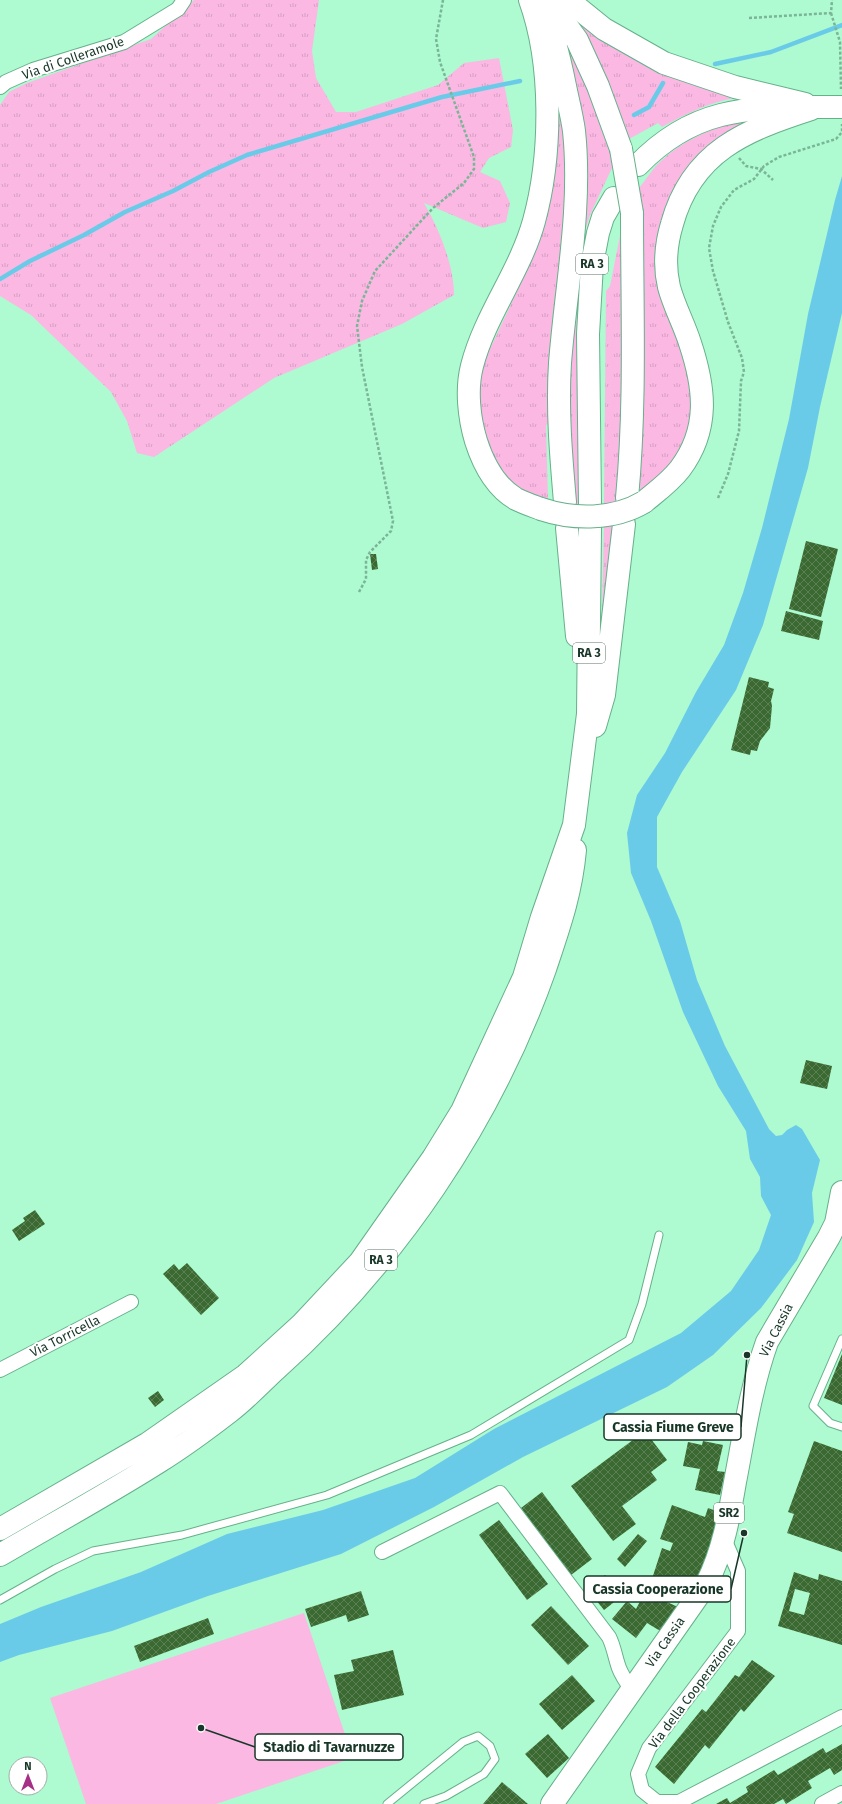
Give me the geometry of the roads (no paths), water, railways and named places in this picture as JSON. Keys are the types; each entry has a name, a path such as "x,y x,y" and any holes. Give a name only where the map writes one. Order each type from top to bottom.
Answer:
{"main road":[{"path":"530,0 537,19 547,82 547,127 543,174 534,221 522,252 480,343 474,361 469,396 472,428 481,458 494,480 516,499 541,509 564,515 594,517 622,512 636,500 679,470 693,449 701,423 703,403 701,381 690,342 669,286 666,251 676,209 700,169 721,149 744,134 772,122 842,101"},
{"path":"538,0 547,18 559,56 574,130 576,196 572,254 560,364 560,451 565,502"},
{"path":"548,0 577,40 598,86 620,149 632,213 633,333 631,450 636,500"},
{"path":"568,0 604,29 664,63 734,87 818,107"},
{"path":"638,165 652,150 673,136 716,115 765,107 818,107"},
{"name":"RA 3","path":"590,504 588,334 592,264 602,222 614,198"},
{"path":"581,777 604,695 624,524"},
{"path":"567,528 578,651 581,777"},
{"name":"RA 3","path":"0,1529 147,1444 246,1375 301,1326 360,1262 433,1158 462,1111 524,977 542,917 574,824 588,714 590,529"},
{"name":"RA 3","path":"0,1555 161,1461 232,1410 302,1347 353,1293 396,1241 450,1164 506,1065 530,1012 564,914 572,876 576,841 574,824"},
{"name":"Via Cassia","path":"552,1804 707,1583 724,1539 749,1407 767,1342 836,1223 842,1192"}],"street":[{"name":"Via di Colleramole","path":"0,87 6,82 33,70 124,42 178,9 184,0"},
{"name":"Via Torricella","path":"0,1370 130,1302"},
{"path":"382,1552 500,1493 609,1637 621,1672 632,1690"},
{"name":"Via della Cooperazione","path":"724,1539 738,1571 738,1631 649,1748 638,1774 642,1790 657,1802 680,1803 842,1716"},
{"path":"822,1804 842,1792"}],"lane":[{"path":"0,1600 55,1569 93,1551 182,1535 327,1495 471,1435 629,1340 642,1304 659,1235"},
{"path":"842,1339 813,1406 830,1423 842,1427"},
{"path":"387,1804 463,1742 478,1736 490,1746 495,1759 484,1774 446,1796 424,1804"}],"water":[{"path":"842,176 842,313 820,407 808,468 763,625 736,690 682,772 657,817 657,867 680,921 697,980 725,1046 769,1129 776,1136 782,1135 796,1125 802,1129 820,1160 812,1193 814,1222 797,1260 761,1308 713,1355 667,1387 523,1457 434,1507 341,1554 208,1596 112,1631 19,1655 0,1662 0,1624 41,1607 141,1572 227,1534 323,1510 415,1478 494,1429 681,1333 731,1291 759,1250 771,1215 761,1196 760,1177 750,1159 746,1131 718,1086 683,1012 651,921 631,873 627,833 637,795 665,753 696,692 724,645 743,593 762,528 789,419 808,314"}],"waterway":[{"path":"715,64 771,52 842,25"},
{"path":"0,279 30,261 84,235 125,212 173,191 209,172 247,155 442,97 520,81"},
{"path":"634,115 649,107 663,83"}],"place":[{"name":"Cassia Fiume Greve","path":"747,1355"},
{"name":"Cassia Cooperazione","path":"744,1533"},
{"name":"Stadio di Tavarnuzze","path":"201,1728"}]}
